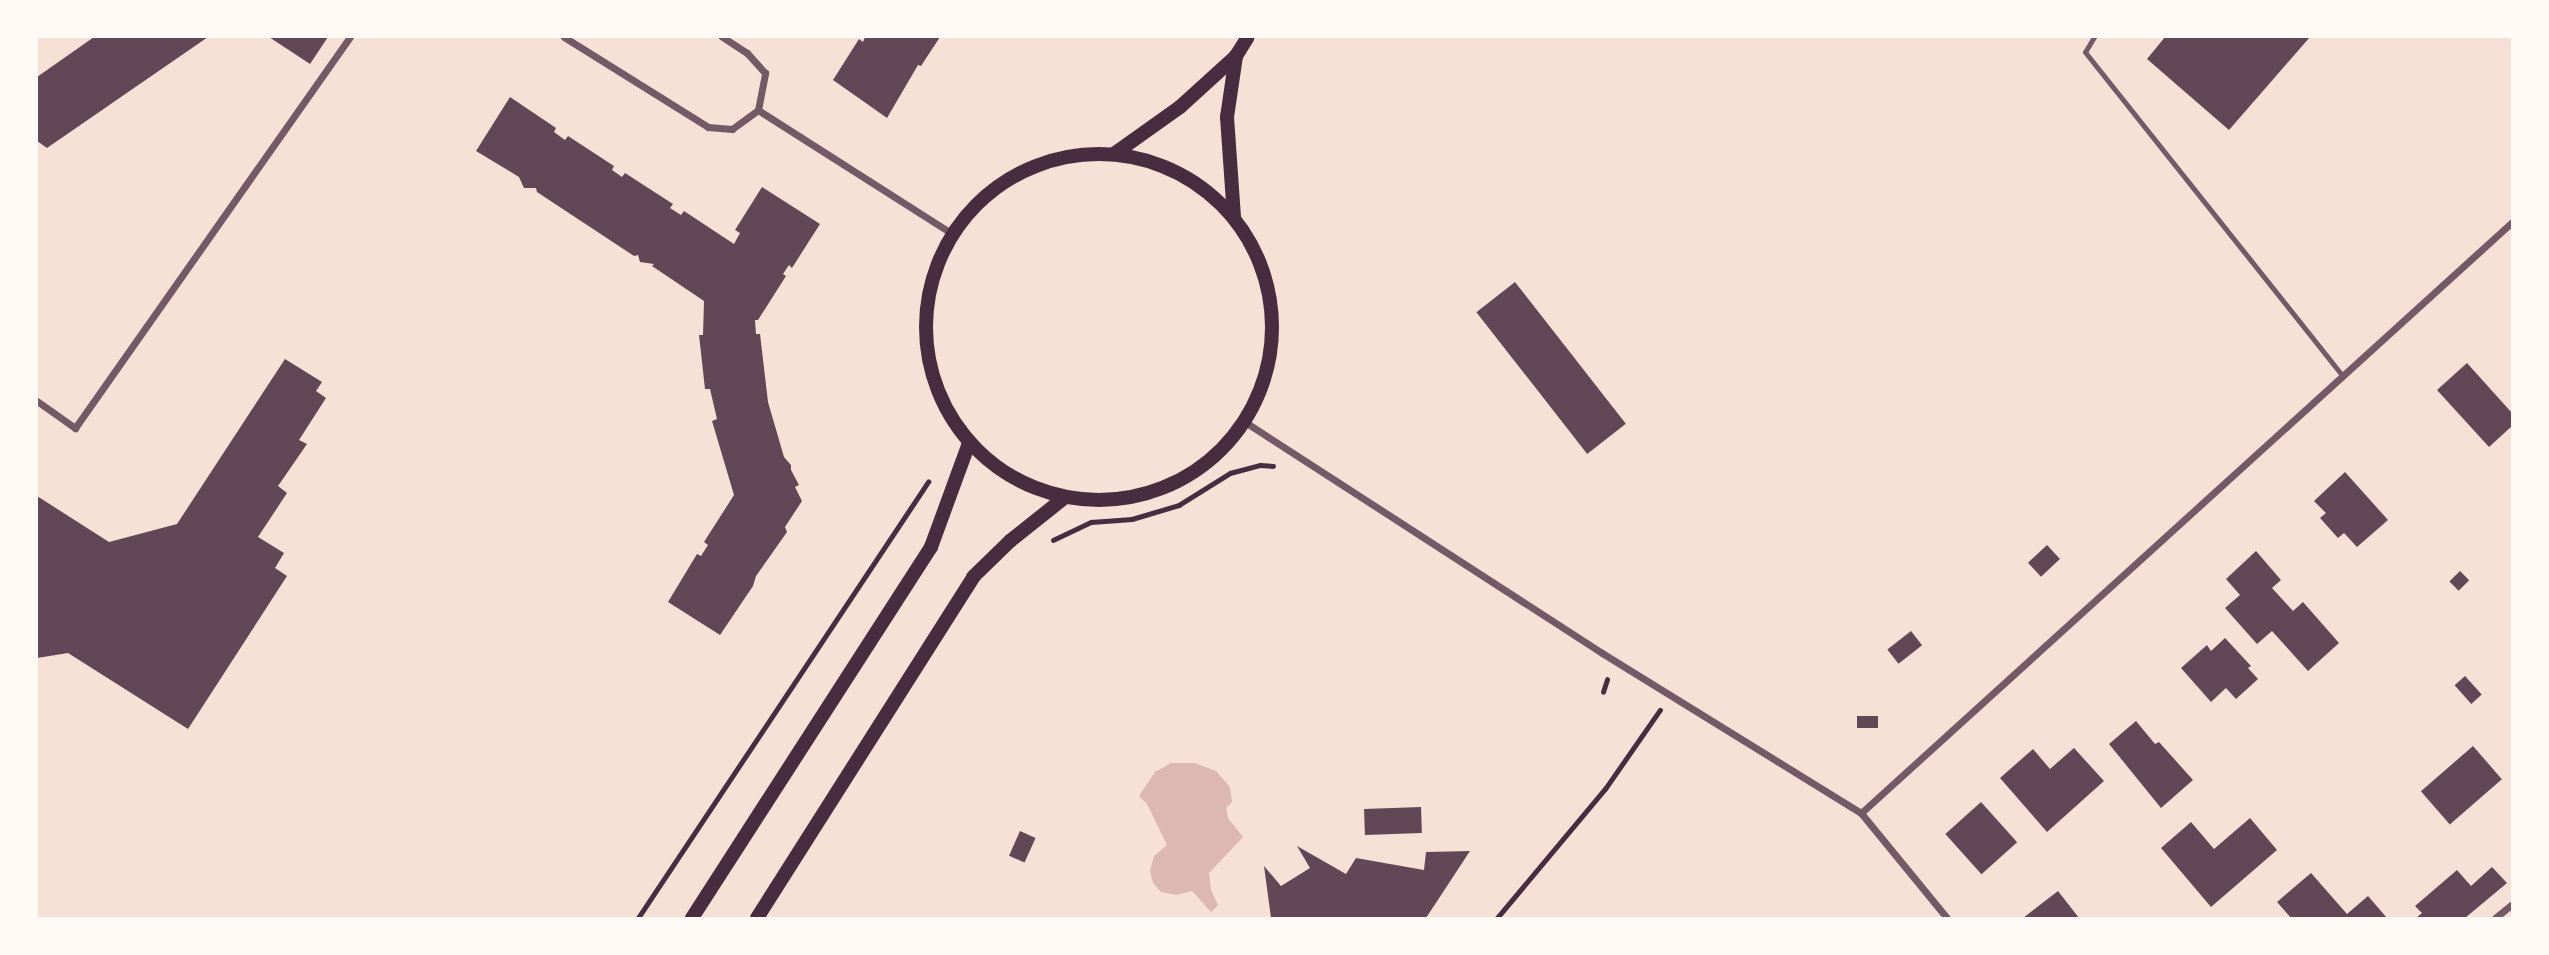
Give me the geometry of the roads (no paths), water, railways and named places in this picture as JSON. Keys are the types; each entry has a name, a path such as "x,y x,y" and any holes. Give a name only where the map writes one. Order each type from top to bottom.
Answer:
{"main road":[{"path":"1114,154 1180,107 1236,56 1248,37"},
{"path":"1234,217 1227,117 1236,56"},
{"path":"1114,154 1159,164 1200,185 1234,217 1262,264 1273,318 1267,372 1245,422 1210,461 1166,488 1116,500 1064,498 1029,486 997,468 970,443 944,406 929,364 926,318 932,285 953,234 983,198 1023,172 1067,156 1114,154"},
{"path":"692,918 931,547 970,443"},
{"path":"757,918 973,577 1010,541 1064,498"}],"street":[{"path":"37,401 75,428 350,37"},
{"path":"564,37 708,127 732,129 758,110 765,73 747,53 722,37"},
{"path":"758,110 953,234"},
{"path":"1861,813 2512,222"},
{"path":"1245,422 1671,695 1861,813 1947,918"},
{"path":"2495,918 2512,904"}],"lane":[{"path":"2094,37 2085,52 2343,376"}]}
